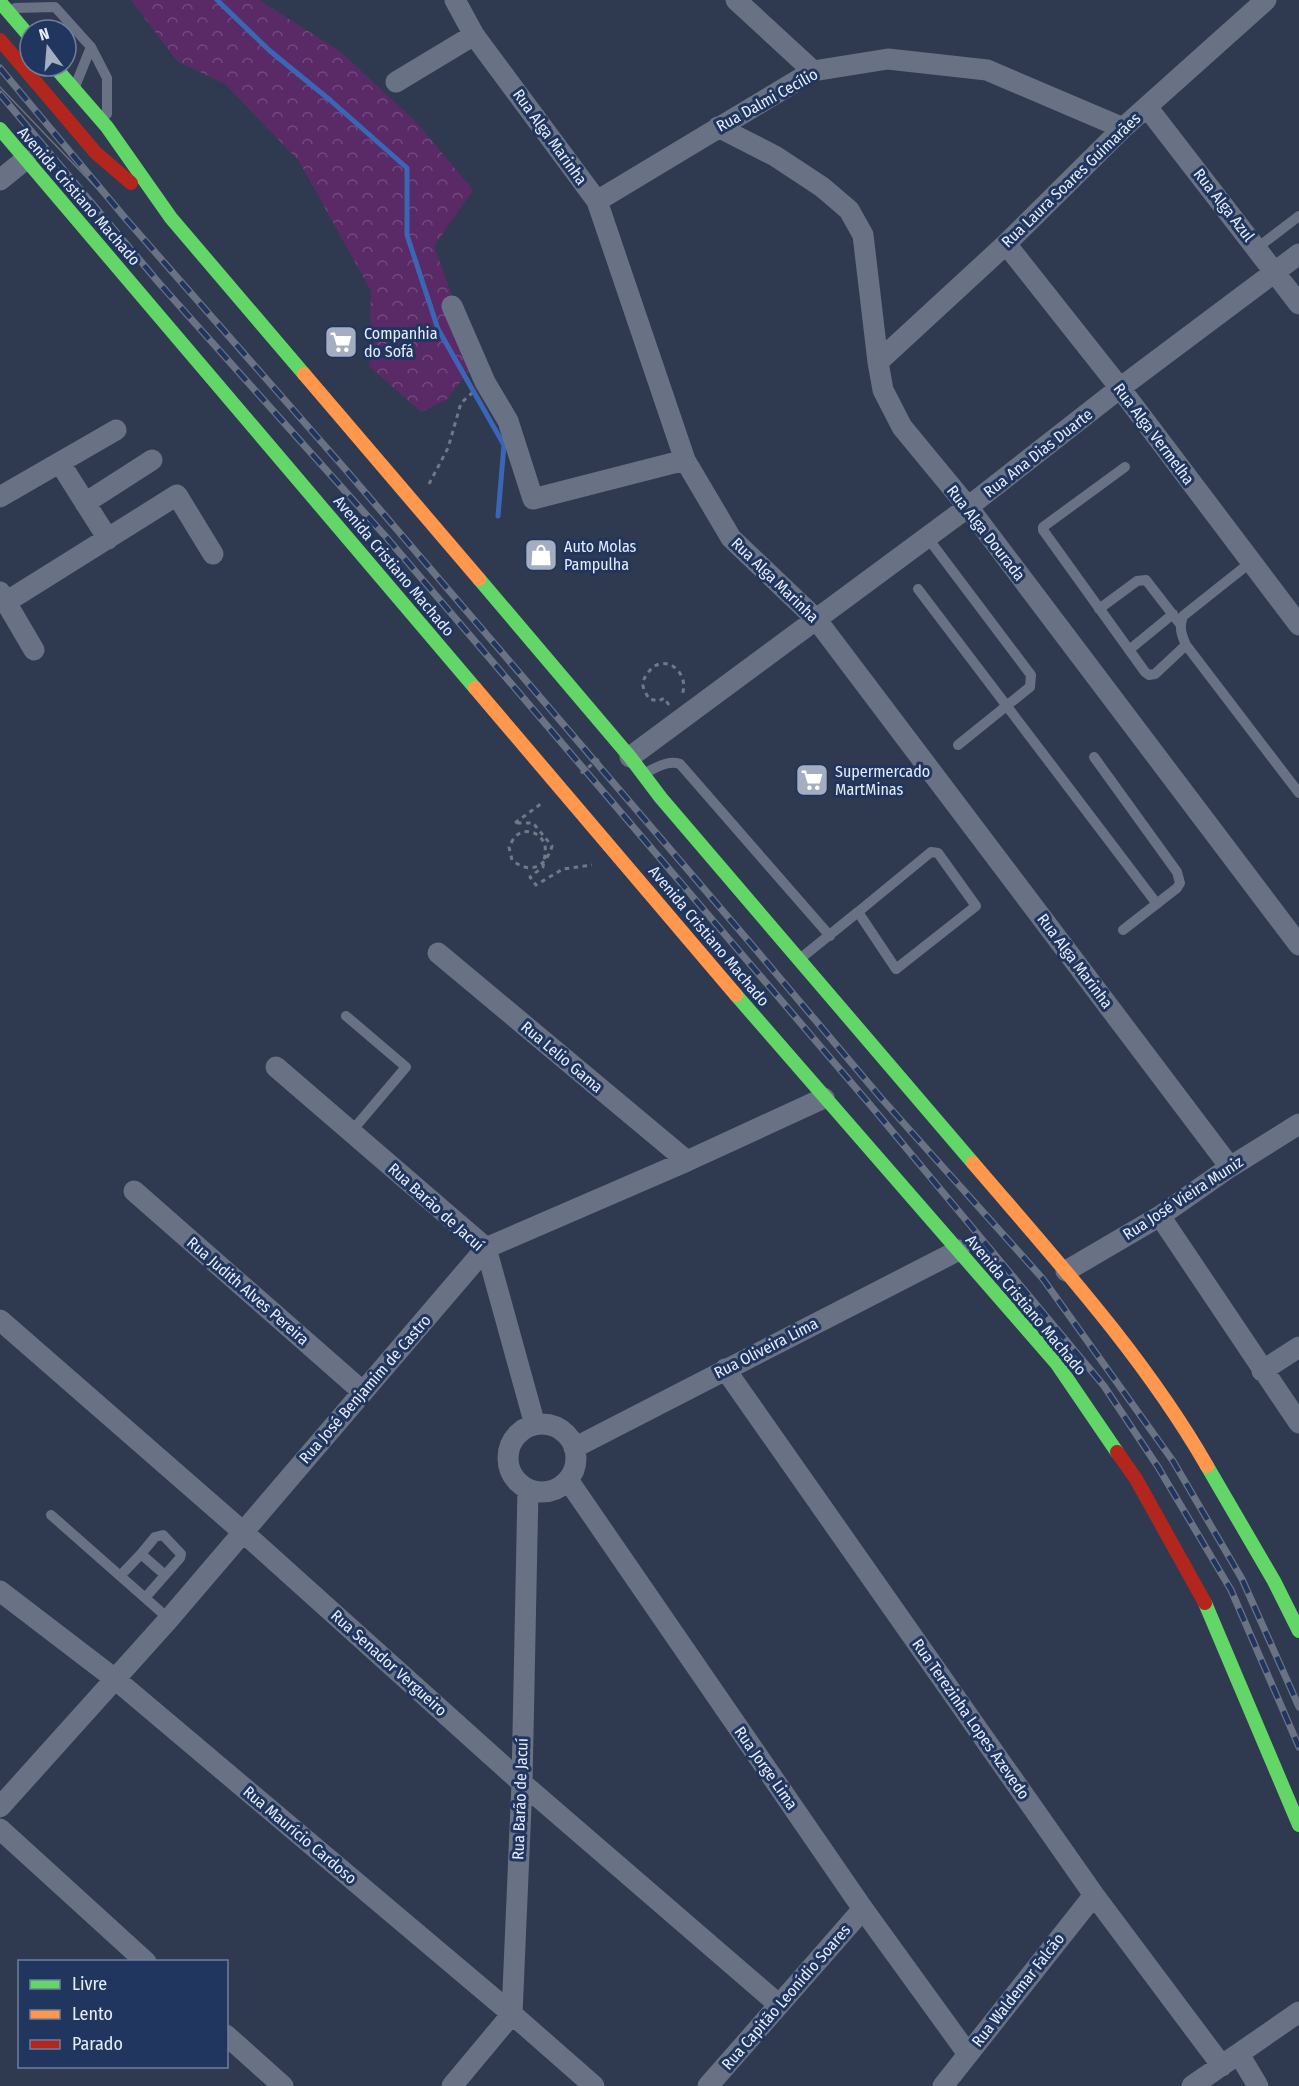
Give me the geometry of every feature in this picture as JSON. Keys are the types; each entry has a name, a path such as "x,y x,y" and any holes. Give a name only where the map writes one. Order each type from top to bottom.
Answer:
{"highway":[{"path":"2,5 18,23"},
{"path":"0,40 96,153 171,218"},
{"path":"64,78 107,127 171,218 630,757 661,798 1065,1271 1135,1357 1195,1445 1274,1581 1299,1631"},
{"name":"Avenida Cristiano Machado","path":"0,129 824,1098 1057,1364 1136,1479 1200,1591 1299,1825"}],"street":[{"name":"Rua Alga Marinha","path":"454,0 474,35 597,201 685,460 731,538 816,619 1230,1167"},
{"path":"736,0 813,71"},
{"name":"Rua Laura Soares Guimarães","path":"878,362 1006,244 1123,128 1266,0"},
{"path":"396,82 474,35"},
{"name":"Rua Dalmi Cecílio","path":"597,201 813,71 888,59 987,70 1123,128"},
{"name":"Rua Alga Azul","path":"1148,107 1299,304"},
{"name":"Rua Alga Dourada","path":"718,127 775,156 822,187 849,210 863,236 883,390 902,427 968,507 1299,945"},
{"path":"0,180 26,159"},
{"name":"Rua Alga Vermelha","path":"1006,244 1120,388 1299,625"},
{"name":"Rua Ana Dias Duarte","path":"630,757 968,507 1120,388 1299,254"},
{"path":"452,306 485,382 508,421 533,499 685,460"},
{"path":"0,497 116,430"},
{"path":"85,503 152,460"},
{"path":"60,463 108,539"},
{"path":"34,650 3,597 108,539 177,495 213,554"},
{"name":"Rua Lelio Gama","path":"438,953 687,1161"},
{"name":"Rua Barão de Jacuí","path":"276,1067 486,1248 535,1425"},
{"name":"Rua José Benjamim de Castro","path":"0,1807 169,1619 486,1248 687,1161 824,1098"},
{"name":"Rua José Vieira Muniz","path":"1065,1271 1160,1216 1230,1167 1299,1124"},
{"name":"Rua Judith Alves Pereira","path":"134,1191 363,1392"},
{"path":"1160,1216 1299,1424"},
{"name":"Rua Oliveira Lima","path":"574,1448 959,1250"},
{"name":"Rua Senador Vergueiro","path":"0,1320 243,1532 522,1783 778,2004"},
{"path":"1262,1371 1299,1347"},
{"name":"Rua Terezinha Lopes Azevedo","path":"725,1369 1094,1895 1230,2060 1258,2086"},
{"path":"535,1425 554,1427 563,1432 574,1448 575,1465 568,1480 560,1487 549,1491 538,1492 519,1484 508,1466 508,1455 516,1436 524,1429 535,1425"},
{"name":"Rua Jorge Lima","path":"568,1480 863,1909 968,2054"},
{"name":"Rua Barão de Jacuí","path":"512,2014 522,1783 528,1489"},
{"name":"Rua Maurício Cardoso","path":"0,1592 115,1679 594,2086"},
{"path":"0,1828 144,1960"},
{"name":"Rua Waldemar Falcão","path":"943,2086 1094,1895"},
{"name":"Rua Capitão Leonídio Soares","path":"708,2086 863,1909"},
{"path":"1192,2086 1299,2012"},
{"path":"452,2086 512,2014"},
{"path":"228,2036 283,2086"}],"lane":[{"path":"2,5 55,7 65,18"},
{"path":"78,33 91,47 107,78 107,127"},
{"path":"75,90 91,47"},
{"path":"1257,248 1299,216"},
{"path":"1125,467 1043,526 1045,535 1149,675 1155,674 1186,645"},
{"path":"927,537 1030,675 1030,687 958,745"},
{"path":"1251,562 1183,616 1180,624 1181,634 1186,645 1299,794"},
{"path":"1099,609 1137,582 1146,580 1180,624"},
{"path":"918,590 1157,904"},
{"path":"1129,650 1173,614"},
{"path":"1094,757 1177,872 1180,882 1178,888 1123,930"},
{"path":"643,774 665,764 673,762 680,764 830,936"},
{"path":"799,959 931,852 938,853 976,906 896,969 858,912"},
{"path":"346,1016 406,1067 351,1132"},
{"path":"51,1515 169,1619"},
{"path":"120,1576 154,1537 163,1536 180,1551 180,1558 145,1598"},
{"path":"141,1554 165,1575"}],"path":[{"path":"417,507 448,448 461,403"},
{"path":"664,698 659,701 649,699 643,687 643,680 651,668 659,664 675,667 684,678 685,688 678,700 668,707"},
{"path":"573,779 602,758"},
{"path":"544,801 515,823 533,823 552,846 549,857 544,861 528,869 521,868 512,861 509,847 515,836 521,832 532,832 542,838 546,848 544,861 543,867 530,877 536,885 563,868 586,864 595,865"}],"green space":[{"path":"131,0 259,0 341,52 417,123 473,190 434,246 476,362 446,400 421,412 369,366 371,291 299,161 225,84 177,61"}],"waterway":[{"path":"217,0 270,51 407,168 407,235 438,329 504,445 498,516"}],"tram line":[{"path":"0,87 126,219"}],"railway":[{"path":"0,68 126,219 346,470 881,1098 1043,1279 1173,1461 1242,1579 1299,1707"},
{"path":"0,94 159,283 387,538 872,1107 1104,1386 1158,1467 1231,1590 1299,1747"}],"traffic: fast":[{"path":"0,2 18,23"},
{"path":"64,78 107,127 171,218 304,374"},
{"path":"0,129 475,688"},
{"path":"479,579 630,757 661,798 973,1163"},
{"path":"736,995 1057,1364 1117,1452"},
{"path":"1207,1466 1274,1581 1299,1631"},
{"path":"1205,1603 1299,1825"}],"traffic: slow":[{"path":"304,374 479,579"},
{"path":"475,688 736,995"},
{"path":"973,1163 1067,1272 1127,1347 1182,1425 1207,1466"}],"traffic: jam":[{"path":"0,40 96,153 131,183"},
{"path":"1117,1452 1136,1479 1205,1603"}],"place":[{"name":"Companhia do Sofá","path":"341,342"},
{"name":"Auto Molas Pampulha","path":"541,555"},
{"name":"Supermercado MartMinas","path":"812,780"}]}
